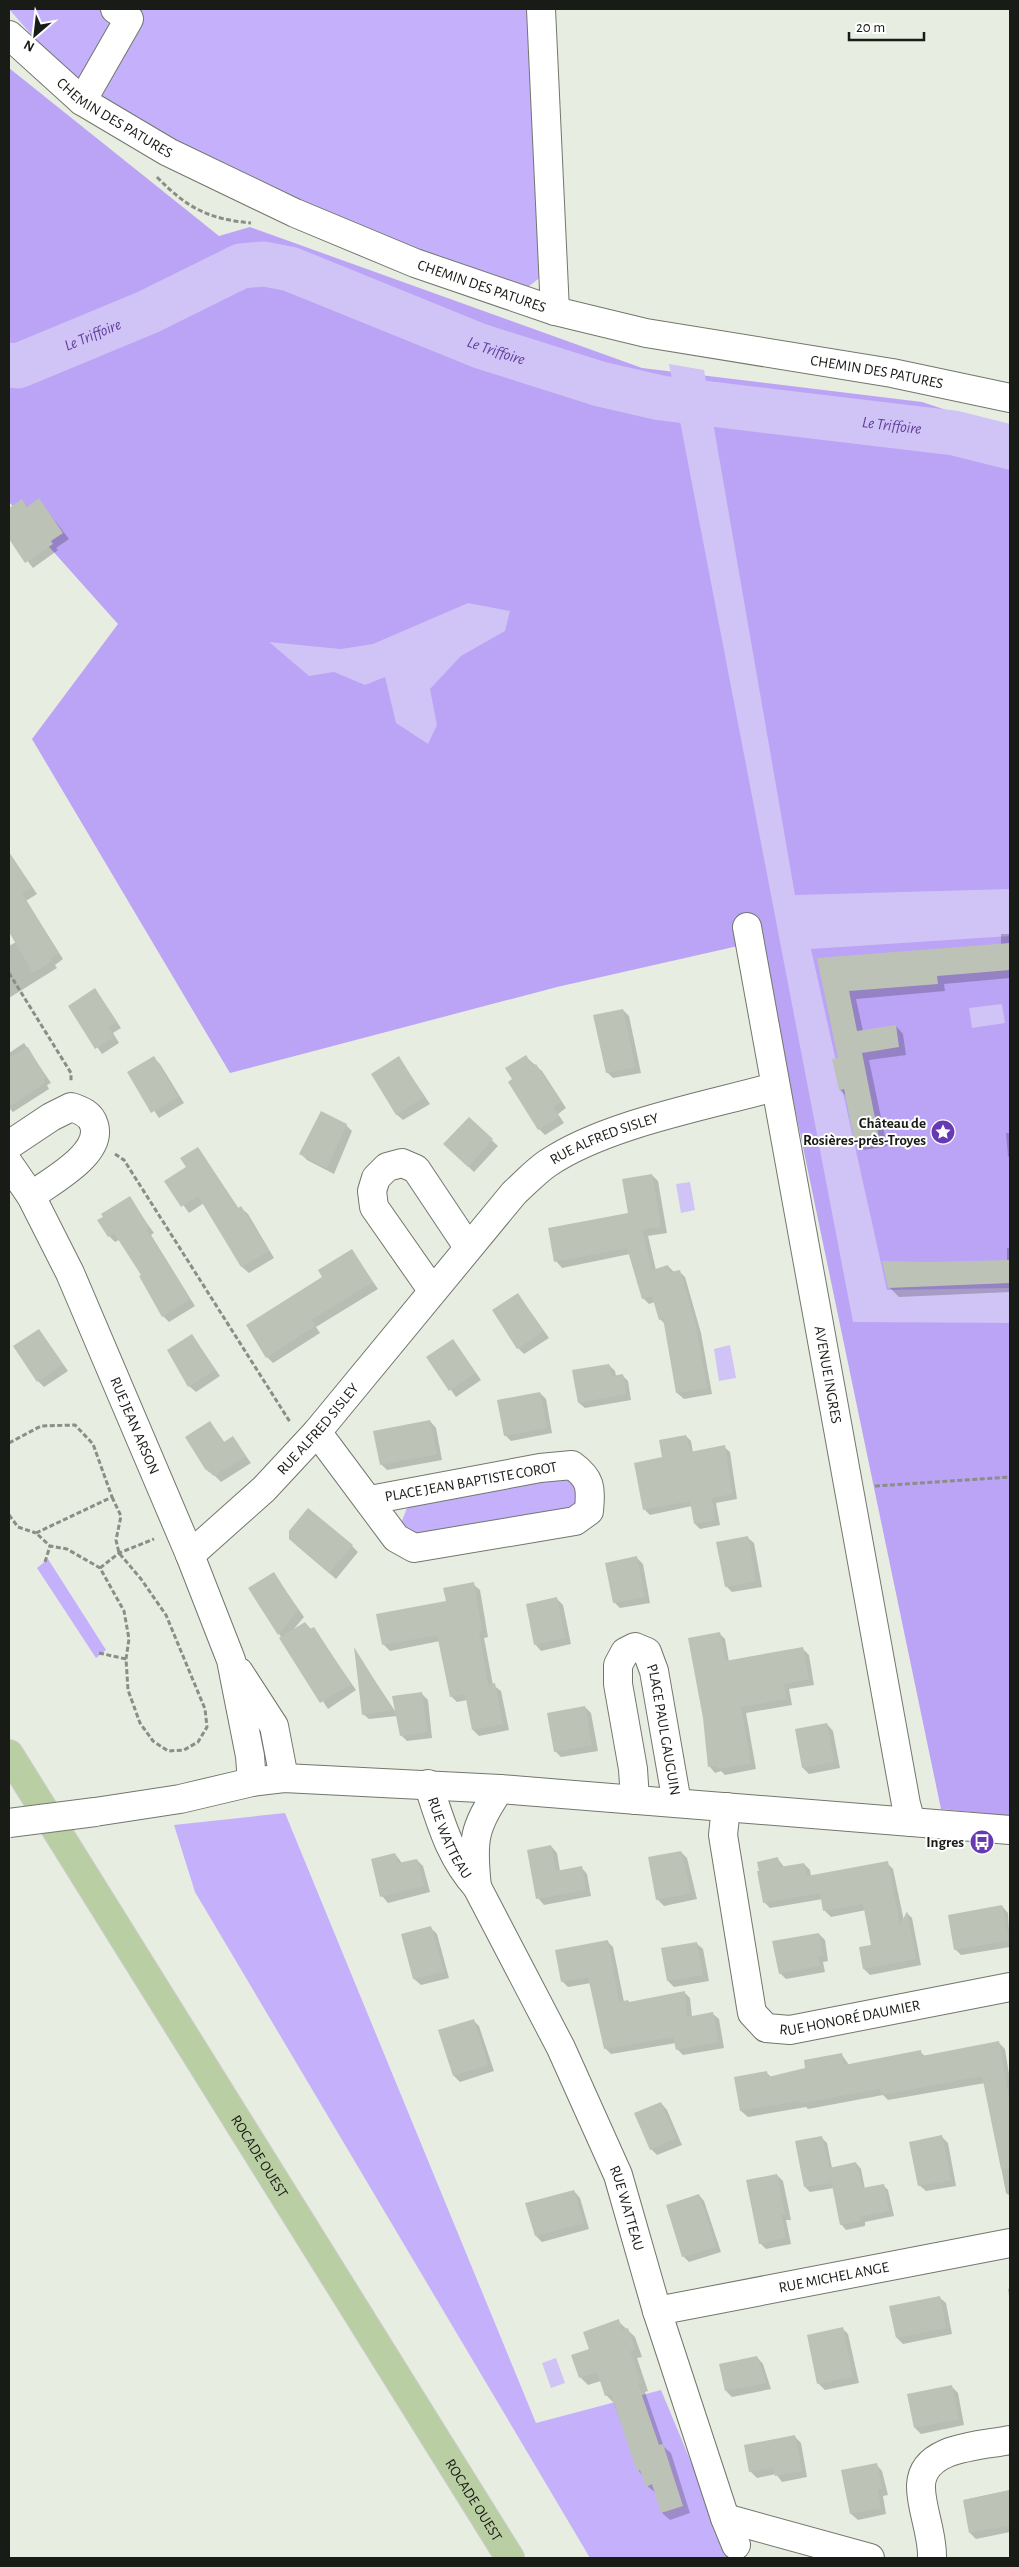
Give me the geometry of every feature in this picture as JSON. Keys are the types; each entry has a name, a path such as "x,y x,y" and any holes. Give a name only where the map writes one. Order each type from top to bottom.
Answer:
{"main road":[{"name":"ROCADE OUEST","path":"9,1754 510,2558"}],"street":[{"path":"82,101 129,19 115,9"},
{"path":"542,9 555,311"},
{"name":"CHEMIN DES PATURES","path":"9,35 82,101 168,152 295,213 416,263 555,311 646,333 892,373 1010,398"},
{"name":"AVENUE INGRES","path":"747,927 774,1087 906,1804 912,1822"},
{"name":"RUE ALFRED SISLEY","path":"190,1555 264,1489 311,1438 514,1193 547,1163 587,1142 649,1122 774,1087"},
{"path":"9,1145 51,1117 71,1107 83,1111 92,1119 96,1132 95,1143 82,1159 31,1196"},
{"path":"432,1290 374,1207 372,1191 376,1178 387,1167 402,1163 416,1169 468,1247"},
{"name":"RUE JEAN ARSON","path":"9,1164 31,1196 70,1273 190,1555 231,1660 250,1756 252,1782"},
{"name":"PLACE JEAN BAPTISTE COROT","path":"311,1438 370,1500 396,1538 414,1548 575,1521 589,1511 590,1495 586,1476 572,1465 540,1468 370,1500"},
{"name":"PLACE PAUL GAUGUIN","path":"634,1800 633,1769 618,1684 618,1665 625,1652 635,1647 647,1652 654,1671 677,1803"},
{"name":"RUE JEAN ARSON","path":"231,1660 274,1726 284,1778"},
{"path":"9,1823 96,1812 180,1798 252,1782 284,1778 500,1789 1010,1830"},
{"name":"RUE WATTEAU","path":"428,1784 451,1851 462,1870 477,1886 561,2048 618,2175 657,2311 725,2518 736,2545"},
{"name":"RUE WATTEAU","path":"477,1886 473,1852 476,1832 489,1804 500,1789"},
{"name":"RUE HONORÉ DAUMIER","path":"726,1807 723,1835 752,2013 766,2028 790,2030 1010,1987"},
{"name":"RUE MICHEL ANGE","path":"657,2311 1010,2243"},
{"path":"932,2558 932,2540 921,2485 926,2468 937,2456 1010,2440"},
{"path":"725,2518 870,2558"}],"path":[{"path":"9,973 71,1073 71,1107"},
{"path":"95,1143 124,1160 311,1438"},
{"path":"9,1443 41,1426 75,1425 93,1444 112,1497 121,1516 116,1540 119,1552 166,1615 205,1709 207,1727 198,1742 184,1750 168,1751 153,1741 140,1723 128,1690 126,1659 129,1638 124,1611 100,1568 67,1549 50,1546 36,1533 18,1527 9,1515"},
{"path":"867,1487 1010,1477"},
{"path":"36,1533 112,1497"},
{"path":"100,1568 119,1552 154,1538"},
{"path":"45,1562 50,1546"},
{"path":"100,1654 126,1659"}],"shaded area":[{"path":"9,9 534,9 547,272 523,291 283,197 173,144 64,72"},
{"path":"9,68 219,236 250,227 642,368 922,402 1010,431 1010,1816 941,1809 760,941 557,987 230,1073 32,739 118,624 9,502"},
{"path":"669,364 704,370 795,895 1010,889 1010,936 811,949 887,1290 1010,1288 1010,1323 853,1322"},
{"path":"468,603 510,611 505,631 461,656 430,689 437,725 428,744 396,723 385,677 365,685 334,672 309,676 269,642 341,649 373,644"},
{"path":"1002,1004 1005,1023 972,1028 969,1008"},
{"path":"690,1182 695,1210 681,1213 676,1184"},
{"path":"730,1345 736,1378 719,1381 714,1349"},
{"path":"570,1475 580,1494 574,1510 425,1540 404,1530 402,1521 408,1505"},
{"path":"48,1559 106,1650 96,1658 37,1568"},
{"path":"285,1813 536,2423 661,2390 731,2558 590,2558 195,1892 174,1825"},
{"path":"556,2358 565,2383 551,2388 542,2363"}],"building":[{"path":"39,498 63,533 51,541 53,544 25,563 9,539 9,508 22,499 27,507"},
{"path":"9,853 32,888 22,893 59,953 50,959 52,961 33,973 9,932"},
{"path":"1010,943 1010,970 937,976 938,984 849,991 857,1031 896,1025 899,1047 862,1053 879,1138 855,1143 844,1089 839,1090 832,1059 838,1058 817,958"},
{"path":"95,988 117,1022 108,1027 114,1037 95,1049 68,1006"},
{"path":"623,1009 635,1067 606,1073 593,1015"},
{"path":"28,1047 46,1078 43,1079 45,1083 9,1107 9,1058"},
{"path":"526,1055 533,1066 536,1064 561,1102 553,1107 559,1117 538,1130 508,1082 512,1079 505,1068"},
{"path":"154,1056 178,1097 151,1113 127,1072"},
{"path":"399,1056 424,1097 396,1115 371,1074"},
{"path":"321,1111 347,1124 327,1168 299,1154"},
{"path":"469,1117 493,1139 468,1167 443,1144"},
{"path":"198,1147 238,1208 241,1206 269,1251 241,1267 198,1196 181,1207 164,1181 186,1167 180,1158"},
{"path":"652,1174 661,1227 642,1230 652,1270 668,1265 670,1272 680,1270 696,1326 707,1388 676,1393 663,1318 659,1320 652,1296 642,1299 627,1248 554,1262 548,1228 628,1213 622,1179"},
{"path":"130,1196 149,1227 146,1229 190,1299 162,1317 139,1276 141,1275 114,1233 108,1237 97,1220 103,1217 101,1214"},
{"path":"352,1249 373,1282 311,1320 315,1326 266,1358 246,1325 322,1277 318,1270"},
{"path":"1010,1260 1010,1283 888,1288 882,1261 928,1262"},
{"path":"518,1293 543,1332 517,1349 492,1310"},
{"path":"39,1329 63,1364 37,1382 13,1346"},
{"path":"192,1334 215,1370 188,1387 167,1350"},
{"path":"453,1339 476,1373 449,1391 426,1357"},
{"path":"609,1364 612,1376 623,1374 626,1394 578,1403 572,1370"},
{"path":"540,1392 547,1428 504,1436 497,1400"},
{"path":"430,1420 437,1454 380,1465 373,1431"},
{"path":"210,1421 224,1442 233,1436 246,1456 214,1476 205,1469 185,1437"},
{"path":"686,1435 690,1452 725,1445 732,1494 712,1498 715,1520 694,1524 690,1501 643,1510 634,1463 662,1457 659,1440"},
{"path":"308,1508 353,1545 329,1573 289,1539 289,1531"},
{"path":"748,1536 756,1581 725,1587 716,1542"},
{"path":"637,1556 645,1597 613,1603 605,1563"},
{"path":"274,1572 298,1610 278,1635 248,1588"},
{"path":"474,1582 482,1631 479,1632 488,1685 495,1683 503,1724 472,1730 465,1694 450,1697 437,1635 382,1645 376,1614 446,1601 443,1588"},
{"path":"557,1597 565,1638 534,1645 526,1604"},
{"path":"305,1622 310,1629 314,1627 351,1684 320,1703 279,1638"},
{"path":"720,1632 725,1661 803,1647 809,1679 784,1684 786,1699 741,1707 751,1763 717,1769 717,1766 708,1767 703,1718 688,1638"},
{"path":"354,1647 393,1710 362,1715"},
{"path":"422,1692 427,1732 400,1736 392,1696"},
{"path":"585,1706 592,1745 554,1752 547,1713"},
{"path":"827,1723 834,1762 802,1768 795,1729"},
{"path":"551,1845 556,1871 582,1866 586,1890 536,1899 527,1850"},
{"path":"681,1851 691,1893 656,1900 648,1857"},
{"path":"395,1853 398,1863 417,1859 424,1886 380,1897 371,1859"},
{"path":"778,1857 780,1867 804,1863 807,1876 888,1861 900,1926 907,1911 916,1959 863,1969 859,1947 871,1945 863,1904 823,1911 820,1893 763,1903 757,1862"},
{"path":"1002,1905 1009,1940 954,1950 948,1915"},
{"path":"431,1926 444,1972 413,1979 401,1934"},
{"path":"819,1933 823,1955 818,1956 820,1966 779,1974 772,1941"},
{"path":"608,1940 619,2002 628,2000 629,2002 685,1991 687,2017 713,2012 719,2042 676,2050 673,2037 604,2049 588,1977 561,1982 555,1950"},
{"path":"697,1942 703,1975 667,1981 661,1948"},
{"path":"474,2019 488,2065 453,2076 438,2030"},
{"path":"999,2041 1010,2105 1010,2168 1001,2169 982,2076 881,2095 880,2089 801,2103 800,2101 740,2111 734,2077 767,2071 768,2077 805,2068 804,2060 842,2053 844,2065 921,2050 922,2056"},
{"path":"661,2102 676,2138 650,2150 634,2113"},
{"path":"942,2135 951,2180 918,2186 909,2142"},
{"path":"822,2136 829,2168 856,2162 862,2188 884,2184 889,2211 860,2217 861,2221 840,2225 829,2170 831,2183 804,2187 795,2141"},
{"path":"777,2174 785,2214 781,2215 786,2238 759,2244 746,2180"},
{"path":"574,2190 584,2223 535,2236 525,2203"},
{"path":"699,2194 716,2247 682,2257 666,2205"},
{"path":"940,2296 946,2328 896,2338 889,2306"},
{"path":"619,2319 622,2330 628,2328 635,2349 630,2351 641,2383 638,2384 659,2445 663,2444 683,2506 661,2513 652,2484 646,2487 640,2470 637,2471 611,2394 605,2396 597,2372 579,2378 571,2355 589,2349 583,2332"},
{"path":"843,2327 853,2377 817,2384 807,2335"},
{"path":"757,2356 766,2383 725,2391 719,2364"},
{"path":"952,2385 959,2419 914,2428 907,2394"},
{"path":"795,2435 802,2471 775,2476 773,2468 749,2472 744,2445"},
{"path":"877,2463 882,2489 878,2490 881,2508 850,2514 841,2470"},
{"path":"1010,2490 1010,2525 969,2533 963,2500"}],"waterway":[{"name":"Le Triffoire","path":"9,365 18,366 148,312 241,266 264,264 290,269 480,346 600,384 661,398 954,433 1010,447"}],"place":[{"name":"Château de Rosières-près-Troyes","path":"943,1132"},
{"name":"Ingres","path":"982,1842"}]}
